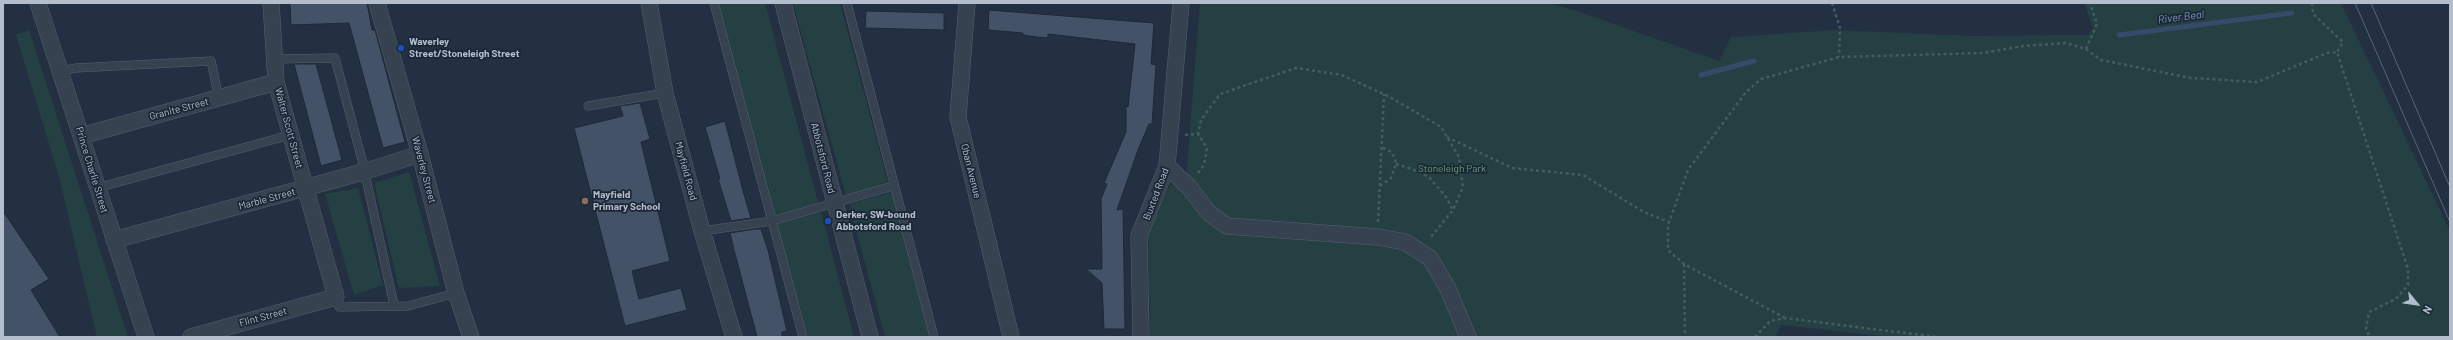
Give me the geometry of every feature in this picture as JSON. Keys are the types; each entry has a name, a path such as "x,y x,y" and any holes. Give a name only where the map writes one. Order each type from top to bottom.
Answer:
{"street":[{"name":"Prince Charlie Street","path":"38,3 146,337"},
{"name":"Walter Scott Street","path":"271,3 276,82 336,297"},
{"name":"Waverley Street","path":"377,3 420,154 456,293 471,337"},
{"name":"Mayfield Road","path":"649,3 664,93 702,231 734,337"},
{"name":"Abbotsford Road","path":"783,3 870,337"},
{"name":"Oban Avenue","path":"967,3 958,117 1011,337"},
{"name":"Buxted Road","path":"1141,337 1140,236 1167,166 1181,3"},
{"name":"Granite Street","path":"81,136 276,82"},
{"name":"Marble Street","path":"114,240 363,172 420,154"},
{"path":"1167,166 1194,193 1209,213 1227,226 1378,237 1405,242 1430,258 1448,289 1468,337"},
{"name":"Flint Street","path":"191,337 336,297"}],"lane":[{"path":"714,3 803,337"},
{"path":"846,3 934,337"},
{"path":"275,59 335,58 394,305"},
{"path":"61,71 76,68 211,62 219,99"},
{"path":"588,106 664,93"},
{"path":"97,188 290,135"},
{"path":"702,231 772,221 893,186"},
{"path":"336,297 339,307 394,305 408,306 456,293"}],"path":[{"path":"1832,3 1840,28 1839,57"},
{"path":"2086,49 2097,24 2090,3"},
{"path":"2312,3 2313,14 2343,42 2337,52 2408,269 2408,285 2396,299 2369,312 2366,329 2370,337"},
{"path":"1785,318 1684,264 1668,250 1669,222 1688,170 1746,92 1761,79 1839,57 1983,53 2023,46 2066,43 2086,49 2101,60 2190,78 2257,82 2327,53 2337,52"},
{"path":"1194,193 1195,176 1204,165 1207,148 1198,134 1200,120 1220,94 1296,68 1342,75 1384,94 1441,127 1459,158 1463,186 1453,210 1420,251"},
{"path":"1378,237 1384,94"},
{"path":"1170,135 1198,134"},
{"path":"1446,136 1512,168 1583,175 1644,212 1669,222"},
{"path":"1380,186 1391,178 1395,172 1396,164 1396,158 1391,152 1382,148"},
{"path":"1396,164 1412,169 1429,178 1446,197 1453,210"},
{"path":"1684,264 1685,337"},
{"path":"1755,337 1770,321 1785,318 1938,337"}],"green space":[{"path":"717,3 765,3 819,206 775,218"},
{"path":"793,3 840,3 888,183 846,196"},
{"name":"Stoneleigh Park","path":"1200,3 1548,3 1577,11 1719,61 1731,37 1835,30 1972,36 2088,35 2093,28 2084,3 2341,3 2450,231 2450,337 1892,337 1781,325 1775,337 1150,337 1148,233 1170,185 1186,178"},
{"path":"29,30 128,337 97,337 59,177 16,35"},
{"path":"409,172 440,286 399,288 374,183"},
{"path":"358,188 383,285 354,295 325,194"},
{"path":"892,192 930,337 885,337 849,204"},
{"path":"821,212 854,337 808,337 777,224"}],"building":[{"path":"290,3 367,3 372,30 375,30 405,142 383,148 349,23 291,25"},
{"path":"989,10 1154,23 1151,64 1156,65 1152,124 1149,124 1138,150 1117,210 1123,209 1125,329 1104,329 1102,283 1086,269 1102,269 1101,199 1107,184 1104,183 1126,132 1126,106 1128,107 1135,44 1048,34 1048,38 1036,37 1023,35 1023,33 988,30"},
{"path":"866,11 944,13 944,30 865,28"},
{"path":"294,64 316,64 342,160 321,166"},
{"path":"640,103 650,139 641,142 670,261 632,271 639,299 681,288 687,310 625,326 574,128 623,116 620,106"},
{"path":"725,121 751,218 731,221 718,179 720,179 705,127"},
{"path":"3,211 49,279 31,290 60,337 3,337"},
{"path":"761,229 768,250 787,331 782,332 782,337 757,337 734,250 730,233"}],"waterway":[{"name":"River Beal","path":"2119,35 2292,13"},
{"name":"River Beal","path":"1701,75 1754,61"}],"tram line":[{"path":"2355,3 2450,222"},
{"path":"2371,3 2450,187"}],"place":[{"name":"Waverley Street/Stoneleigh Street","path":"401,48"},
{"name":"Mayfield Primary School","path":"585,201"},
{"name":"Derker, SW-bound Abbotsford Road","path":"828,221"}]}
